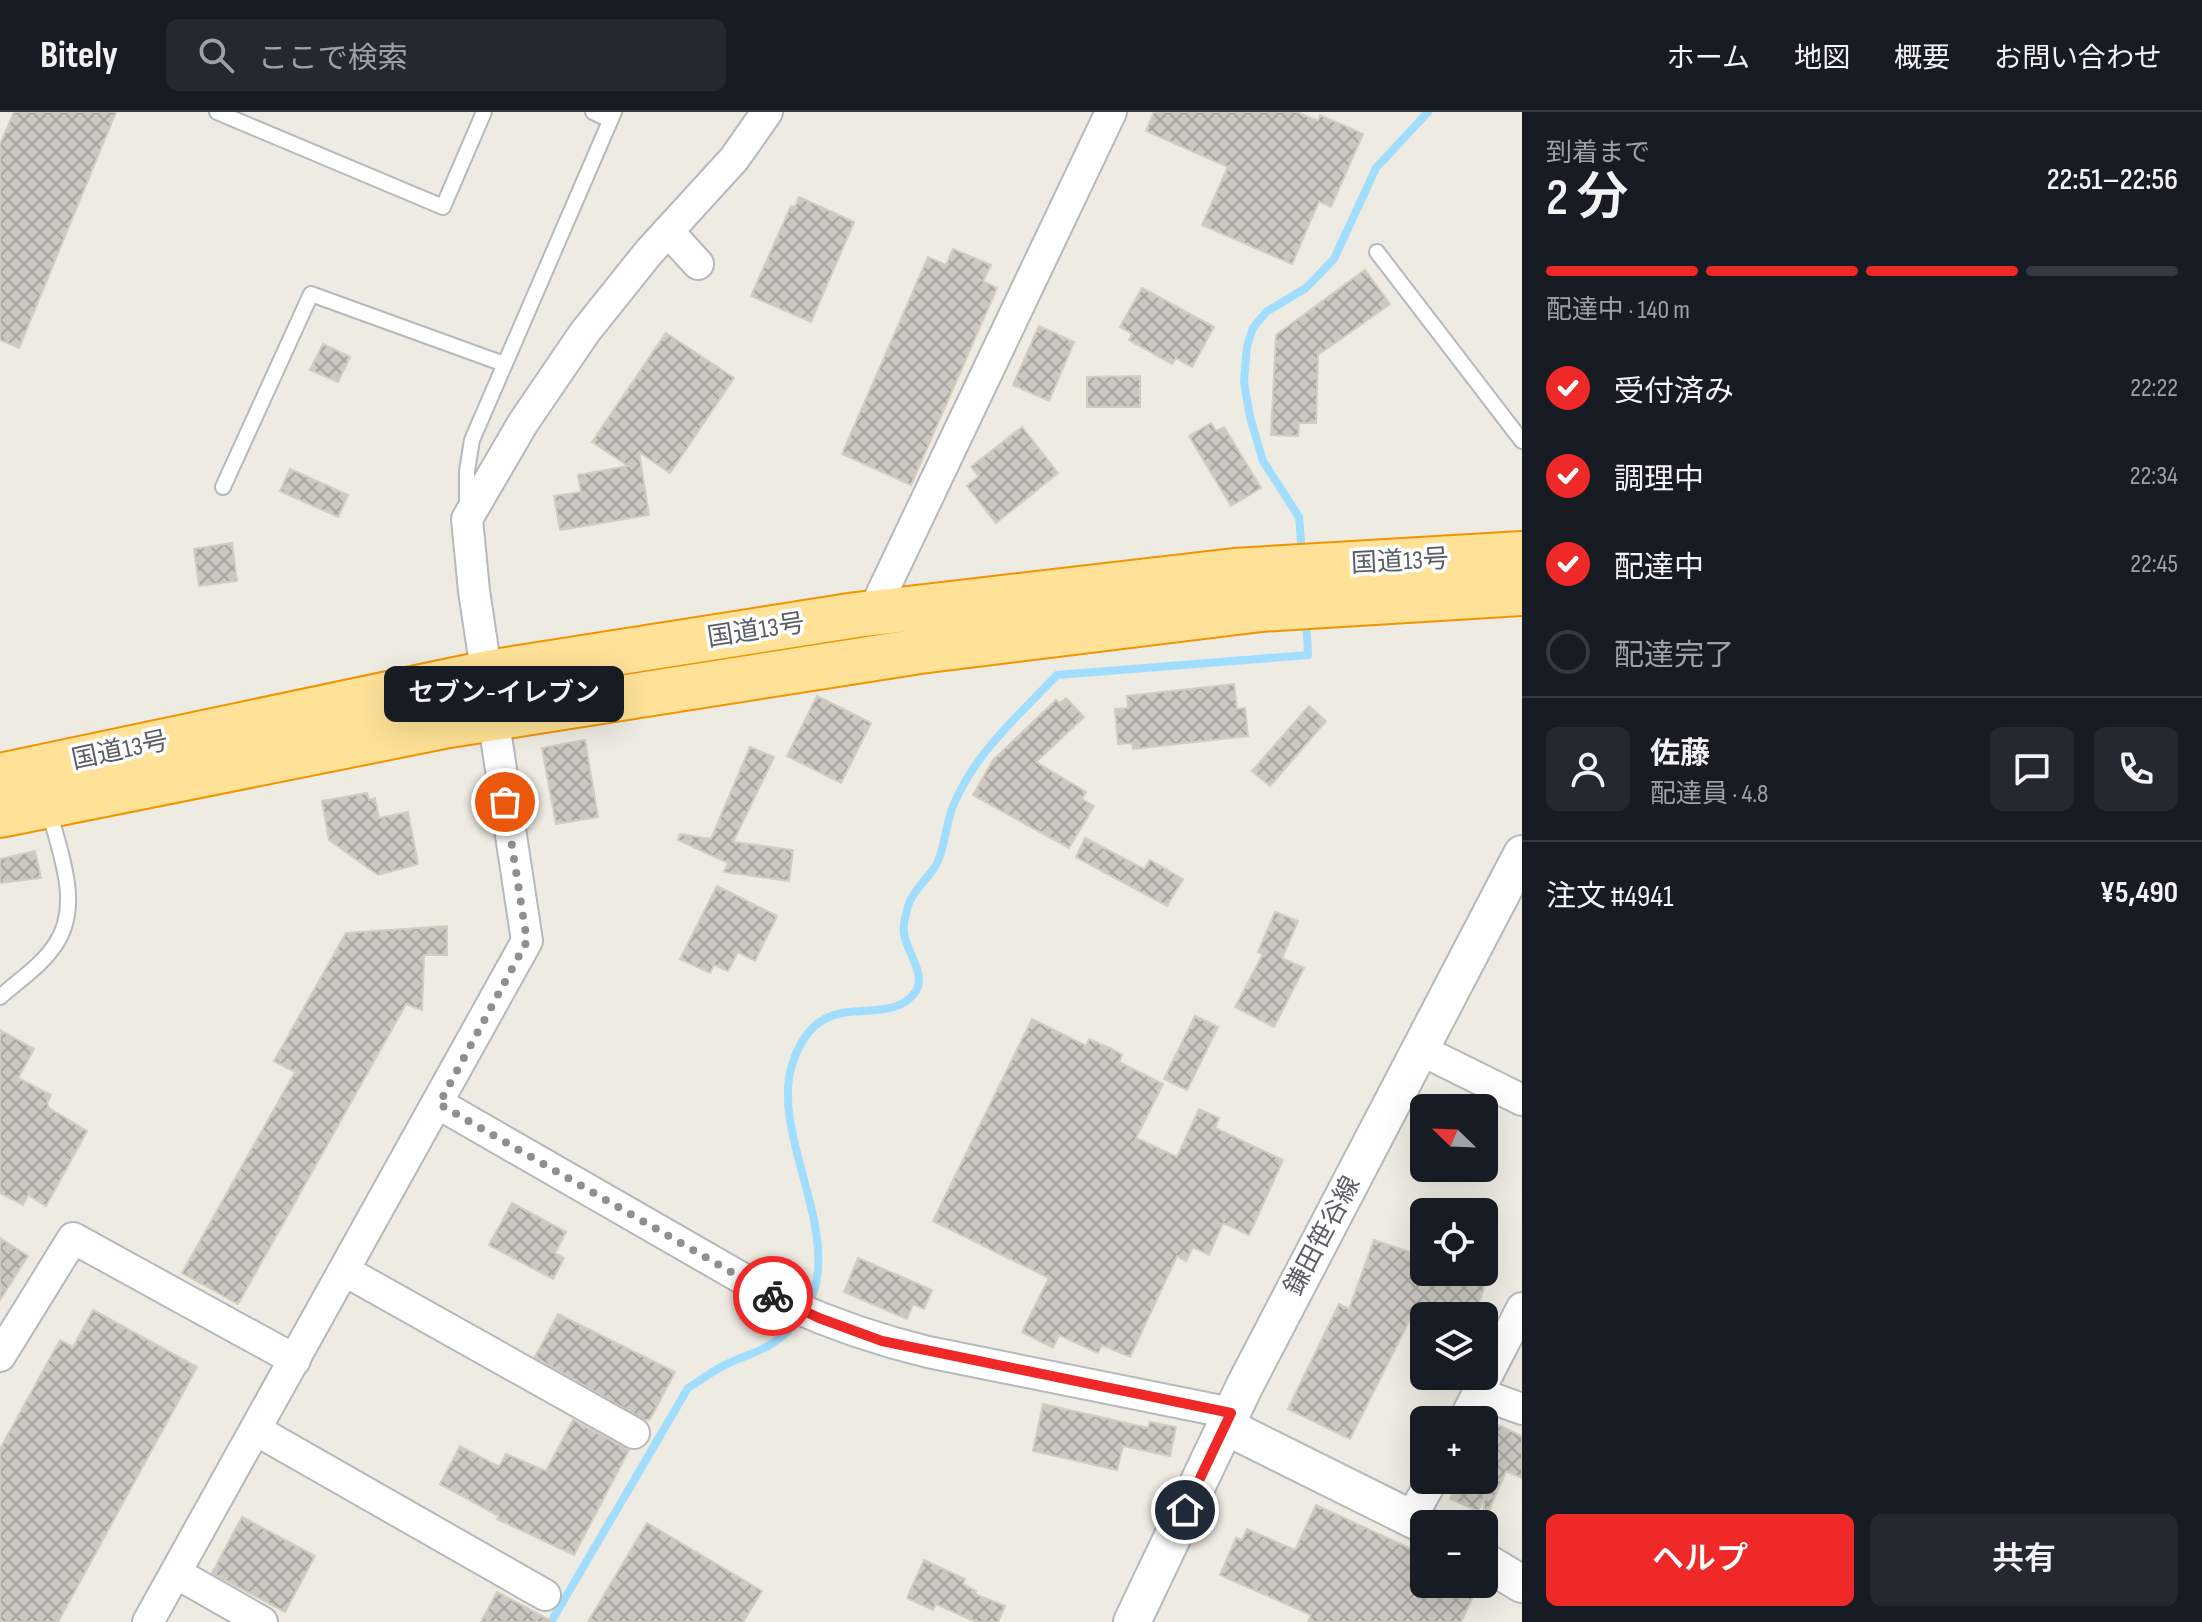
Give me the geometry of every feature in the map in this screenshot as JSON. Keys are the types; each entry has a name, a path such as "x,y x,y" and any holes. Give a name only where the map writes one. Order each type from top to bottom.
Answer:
{"highway":[{"name":"国道13号","path":"0,776 488,673 872,614 1234,571 1522,554"},
{"name":"国道13号","path":"0,815 492,719 920,651 1246,611 1522,593"}],"street":[{"path":"148,1622 527,941 492,719 467,519 523,423 585,332 668,231 734,159 767,112"},
{"path":"872,614 1111,112"},
{"path":"668,231 698,264"},
{"name":"鎌田笹谷線","path":"1132,1622 1228,1420 1522,854"},
{"path":"1421,1050 1522,1100"},
{"path":"439,1104 785,1303 819,1318 882,1341 1228,1420 1410,1518"},
{"path":"0,1356 73,1238 295,1360"},
{"path":"345,1271 634,1433"},
{"path":"1471,1406 1522,1308"},
{"path":"1478,1393 1522,1409"},
{"path":"256,1430 545,1595"},
{"path":"1498,1569 1522,1584"},
{"path":"176,1573 262,1622"}],"lane":[{"path":"217,112 443,207 484,112"},
{"path":"467,519 467,471 472,440 612,116 593,112"},
{"path":"1377,252 1522,441"},
{"path":"223,487 311,294 504,364"},
{"path":"0,997 56,944 68,904 67,878 48,806"}],"building":[{"path":"14,112 116,112 19,348 0,340 0,144"},
{"path":"1154,112 1297,112 1318,121 1320,115 1363,134 1331,207 1319,201 1292,264 1202,225 1228,167 1146,131"},
{"path":"799,197 854,222 811,322 751,296 791,206 795,207"},
{"path":"953,249 991,265 983,281 997,288 911,485 842,454 928,257 946,265"},
{"path":"1365,270 1390,304 1318,355 1316,423 1299,423 1298,436 1271,435 1276,335"},
{"path":"1142,288 1214,327 1192,367 1176,358 1172,364 1129,340 1132,334 1120,327"},
{"path":"1039,326 1074,342 1049,401 1013,385"},
{"path":"666,333 734,378 670,473 639,452 649,515 560,530 554,496 581,492 578,475 628,466 592,442"},
{"path":"323,344 350,357 338,382 310,370"},
{"path":"1140,376 1140,407 1087,407 1087,377"},
{"path":"1211,423 1216,431 1224,427 1261,488 1231,506 1189,436"},
{"path":"1022,427 1058,473 996,523 967,486 979,476 971,467"},
{"path":"290,469 348,495 338,517 280,491"},
{"path":"232,543 237,581 199,586 194,549"},
{"path":"1234,684 1237,709 1245,708 1248,736 1133,749 1132,743 1118,744 1115,709 1128,708 1127,696"},
{"path":"817,696 871,723 841,783 787,756"},
{"path":"1066,698 1084,717 1036,762 1086,792 1082,799 1094,806 1069,848 973,795 993,760 1056,700 1060,703"},
{"path":"1309,706 1326,721 1270,786 1252,771"},
{"path":"585,740 598,817 556,824 542,748"},
{"path":"750,747 774,757 733,842 793,850 789,881 724,872 728,863 678,840 680,834 711,839"},
{"path":"367,793 369,800 375,798 379,818 408,812 418,864 378,875 329,840 322,801"},
{"path":"1085,838 1144,869 1150,860 1183,879 1167,906 1076,857"},
{"path":"35,851 41,878 0,883 0,859"},
{"path":"717,886 777,916 755,961 738,952 728,971 714,965 710,973 680,959"},
{"path":"1275,912 1298,921 1282,958 1304,968 1274,1027 1235,1007 1263,954 1258,952"},
{"path":"447,926 447,955 424,955 422,1010 406,1004 238,1304 182,1273 295,1072 274,1061 346,933"},
{"path":"1195,1016 1218,1027 1187,1090 1164,1079"},
{"path":"1032,1019 1086,1046 1089,1039 1112,1049 1122,1055 1119,1062 1163,1084 1136,1138 1177,1157 1199,1109 1219,1118 1215,1128 1283,1160 1249,1235 1223,1223 1209,1255 1193,1247 1186,1261 1177,1256 1130,1357 1102,1345 1098,1353 1059,1335 1053,1348 1022,1332 1049,1278 933,1221"},
{"path":"0,1030 34,1049 18,1078 51,1095 47,1103 49,1108 87,1131 46,1206 28,1195 23,1205 0,1193"},
{"path":"512,1203 566,1232 555,1253 564,1258 553,1279 489,1245"},
{"path":"0,1238 28,1256 0,1300"},
{"path":"1374,1240 1410,1252 1410,1286 1485,1286 1479,1302 1410,1302 1410,1319 1350,1439 1288,1409 1339,1304 1349,1309"},
{"path":"858,1258 932,1290 924,1309 913,1304 907,1319 844,1292"},
{"path":"93,1310 197,1367 58,1622 0,1622 0,1449 60,1340 73,1347"},
{"path":"558,1314 675,1372 650,1419 645,1420 535,1357"},
{"path":"1043,1404 1148,1428 1150,1422 1176,1427 1170,1456 1123,1446 1117,1470 1033,1451"},
{"path":"573,1420 629,1450 574,1555 497,1519 499,1516 440,1484 460,1446 499,1467 506,1454 546,1471"},
{"path":"1498,1425 1522,1436 1522,1478 1506,1471 1498,1490"},
{"path":"1452,1494 1496,1494 1489,1510 1484,1510 1484,1498 1478,1510 1450,1499"},
{"path":"1316,1505 1410,1549 1410,1598 1472,1598 1461,1622 1308,1622 1311,1615 1220,1575 1236,1538 1242,1540 1247,1529 1295,1550"},
{"path":"242,1517 315,1556 285,1612 212,1573"},
{"path":"647,1523 762,1591 743,1622 588,1622"},
{"path":"924,1560 965,1579 963,1584 976,1591 975,1594 1005,1606 998,1622 976,1622 936,1604 933,1610 907,1598"},
{"path":"497,1592 553,1622 481,1622"}],"waterway":[{"path":"1302,554 1299,517 1263,461 1250,417 1244,382 1247,346 1253,328 1266,312 1306,288 1334,259 1376,168 1428,112"},
{"path":"551,1622 688,1388 724,1365 773,1343 803,1315 816,1282 818,1247 793,1135 788,1099 792,1065 804,1039 819,1023 835,1015 888,1008 903,1003 916,991 919,977 904,931 909,904 936,865 953,806 985,752 1057,675 1308,655 1306,620"}],"way so far":[{"path":"505,802 527,941 522,956 439,1104 773,1296"}],"place":[{"name":"セブン-イレブン","path":"505,802"}],"route":[{"path":"773,1296 819,1318 882,1341 1231,1413 1185,1510"}]}
